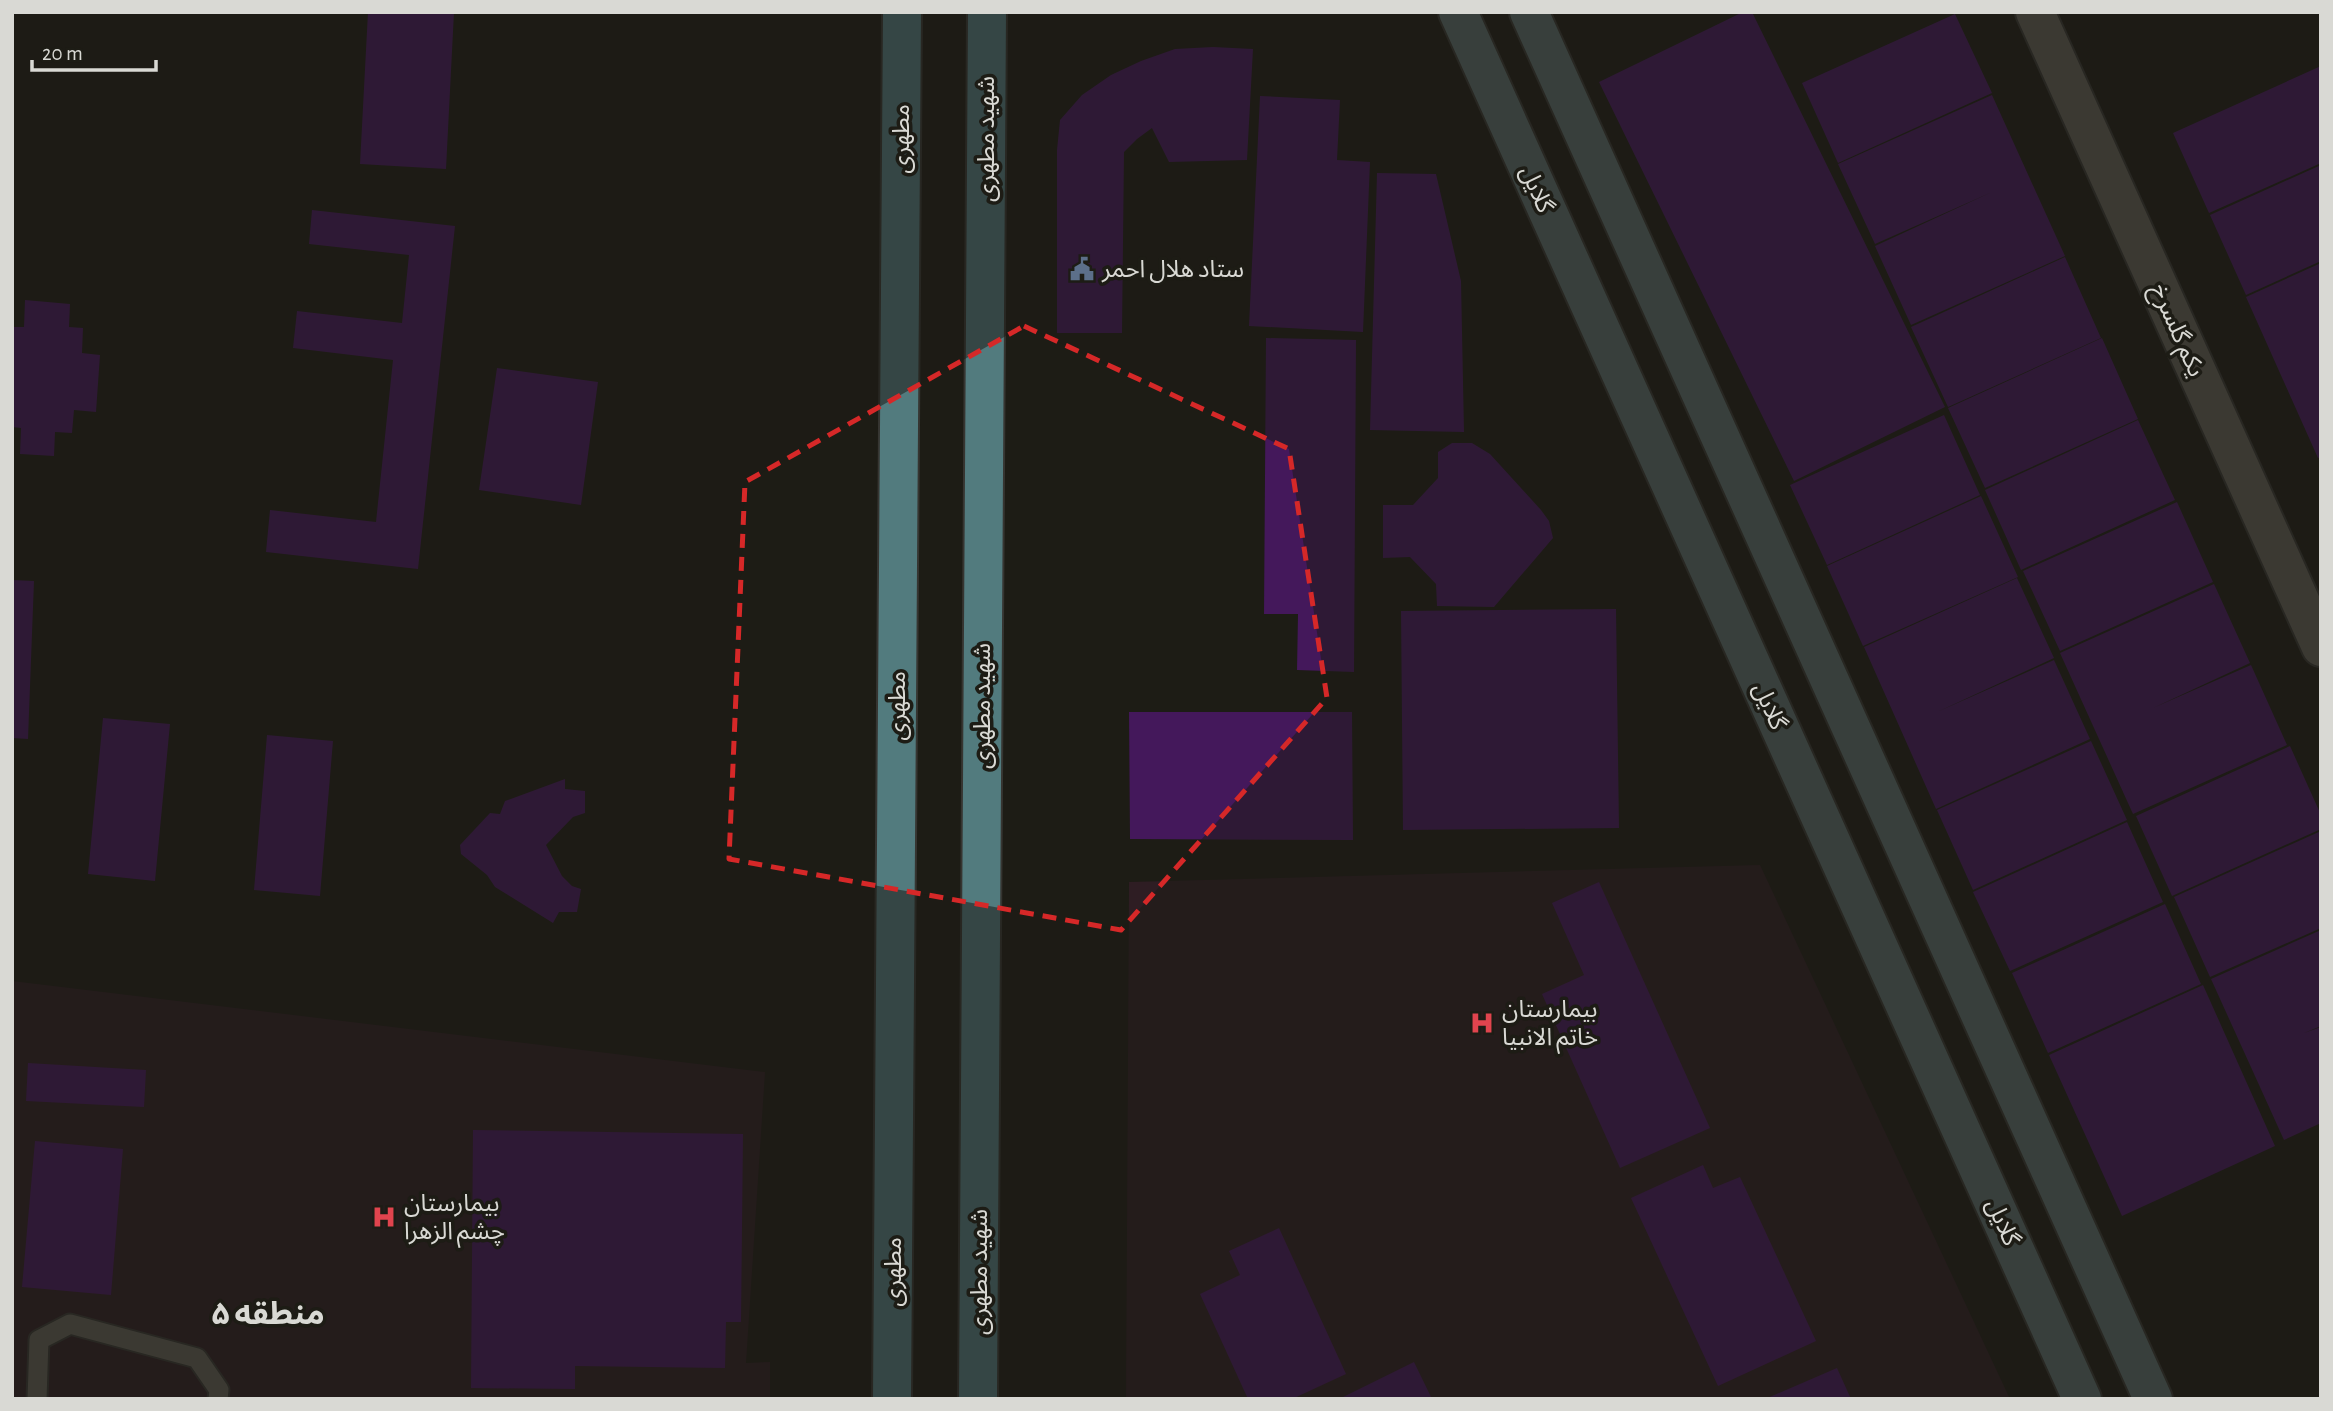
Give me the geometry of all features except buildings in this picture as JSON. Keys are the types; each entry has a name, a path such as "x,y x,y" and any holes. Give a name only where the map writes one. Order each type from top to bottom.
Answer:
{"main road":[{"name":"مطهری","path":"892,1399 902,12"},
{"name":"شهید مطهری","path":"978,1399 987,12"}],"street":[{"name":"گلایل","path":"1458,12 2082,1399"},
{"path":"1529,12 2153,1399"},
{"name":"یکم گلسرخ","path":"2035,12 2321,647"}],"lane":[{"path":"37,1399 38,1340 70,1324 197,1358 219,1390 218,1399"}],"highlighted area":[{"path":"1024,326 1289,449 1327,698 1121,930 729,859 745,482"}],"shaded area":[{"name":"بیمارستان خاتم الانبیا","path":"1760,865 2010,1399 1126,1399 1129,882"},
{"name":"بیمارستان چشم الزهرا","path":"12,981 765,1072 746,1363 770,1362 770,1399 12,1399"}],"place":[{"name":"ستاد هلال احمر","path":"1082,269"},
{"name":"بیمارستان خاتم الانبیا","path":"1482,1023"},
{"name":"بیمارستان چشم الزهرا","path":"384,1217"}],"district":[{"name":"منطقه ۵","path":"268,1313"}]}
